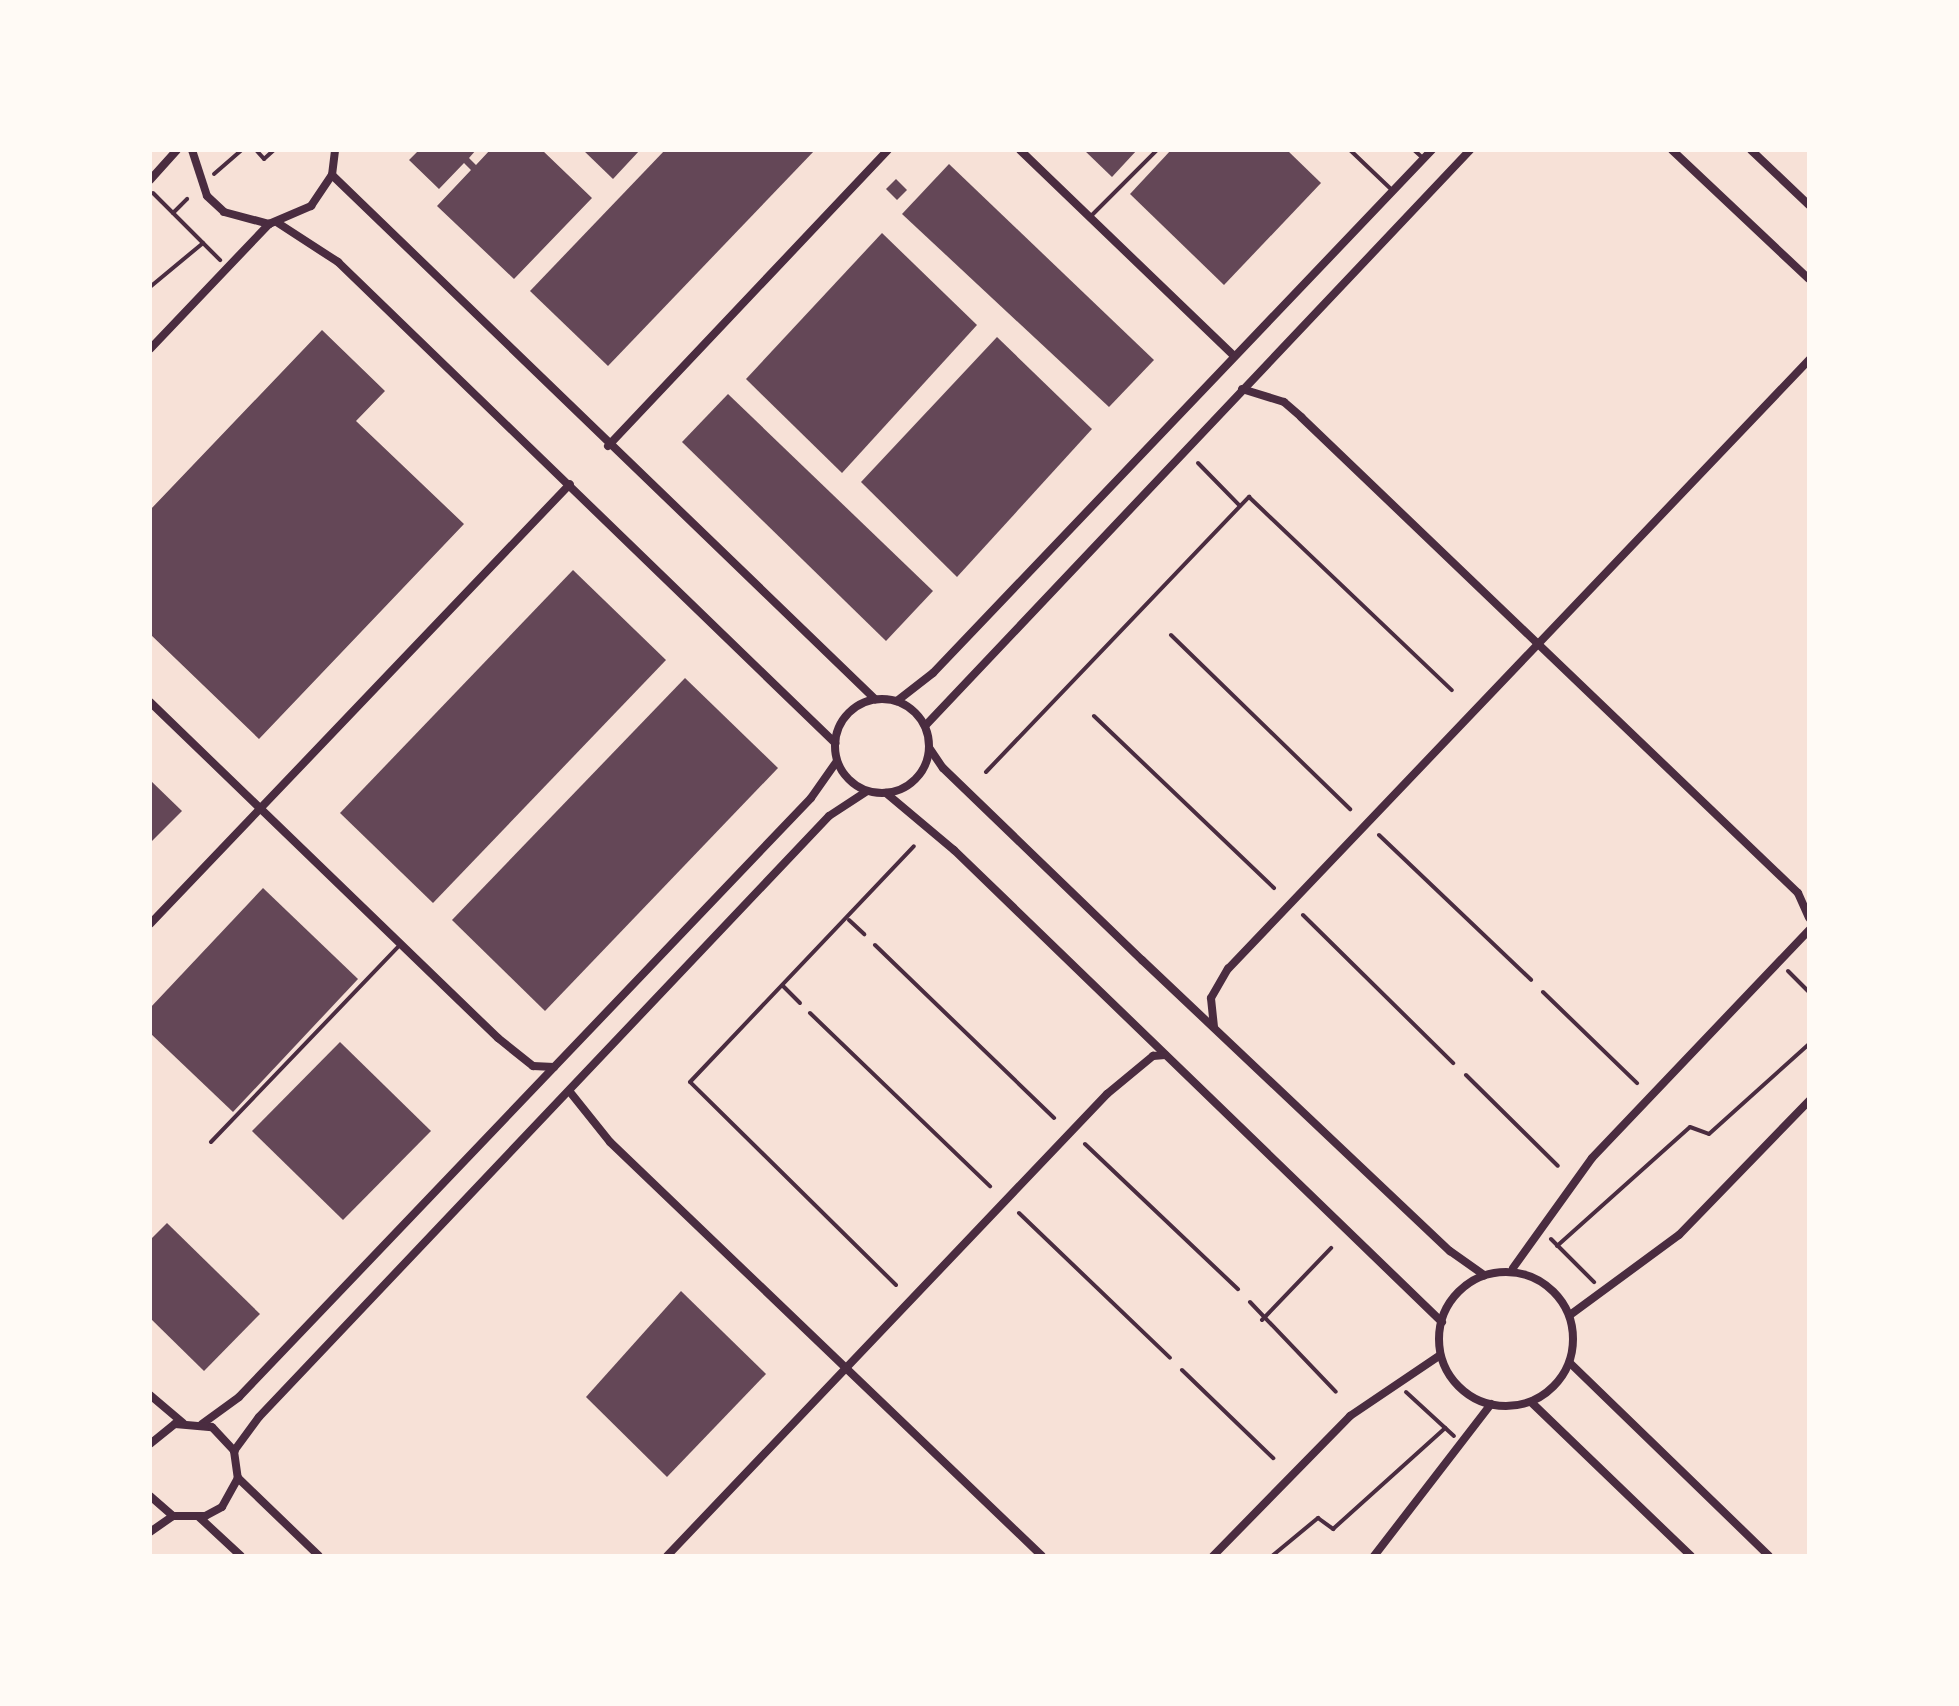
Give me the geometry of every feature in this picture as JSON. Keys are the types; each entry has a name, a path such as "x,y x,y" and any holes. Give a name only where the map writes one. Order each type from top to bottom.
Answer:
{"street":[{"path":"150,180 176,150"},
{"path":"192,150 207,196 224,212 274,223 338,262 834,743"},
{"path":"608,446 888,150"},
{"path":"1020,150 1234,356"},
{"path":"897,701 924,682 1432,150"},
{"path":"925,726 1470,150"},
{"path":"1672,150 1809,279"},
{"path":"1751,150 1809,205"},
{"path":"150,349 274,223 311,206 332,175 338,152"},
{"path":"332,175 608,446 875,699"},
{"path":"1214,1028 1212,998 1228,969 1809,360"},
{"path":"1242,389 1284,402 1798,893 1809,918"},
{"path":"150,924 570,484"},
{"path":"930,749 915,781 886,793 867,790 846,778 834,743 849,712 875,699 897,701 925,726 930,749 942,768 1450,1251 1484,1275"},
{"path":"150,702 498,1038 533,1066 554,1067"},
{"path":"202,1424 240,1396 811,798 837,761"},
{"path":"234,1452 259,1416 830,816 867,790"},
{"path":"886,793 1166,1054 1442,1322"},
{"path":"1514,1268 1555,1292 1570,1315 1570,1363 1554,1387 1531,1402 1491,1404 1458,1386 1439,1356 1442,1322 1459,1290 1484,1275 1514,1268 1592,1158 1809,930"},
{"path":"667,1556 1118,1083 1153,1056 1166,1054"},
{"path":"570,1092 610,1142 1042,1556"},
{"path":"1570,1315 1679,1235 1809,1100"},
{"path":"1212,1556 1350,1416 1439,1356"},
{"path":"1570,1363 1769,1556"},
{"path":"150,1396 183,1423"},
{"path":"1531,1402 1691,1556"},
{"path":"1374,1556 1491,1404"},
{"path":"150,1444 183,1423 202,1424 234,1452 238,1478 319,1556"},
{"path":"150,1532 173,1516 199,1517 222,1507 238,1478"},
{"path":"150,1496 173,1516"},
{"path":"199,1517 240,1556"}],"lane":[{"path":"1090,216 1158,150"},
{"path":"1350,150 1393,191"},
{"path":"1414,150 1424,159"},
{"path":"211,1142 401,944"}],"path":[{"path":"214,174 242,150"},
{"path":"256,150 264,159 274,150"},
{"path":"153,193 220,260"},
{"path":"174,213 188,199"},
{"path":"150,287 203,243"},
{"path":"1198,463 1240,506"},
{"path":"986,772 1250,496 1452,690"},
{"path":"1171,636 1350,808"},
{"path":"1094,716 1274,888"},
{"path":"1379,834 1531,980"},
{"path":"896,1285 690,1082 848,920 914,846"},
{"path":"1303,915 1452,1062"},
{"path":"848,920 864,934"},
{"path":"875,945 1054,1118"},
{"path":"1786,969 1809,992"},
{"path":"783,986 800,1003"},
{"path":"1543,992 1637,1083"},
{"path":"810,1013 990,1186"},
{"path":"1557,1246 1690,1127 1709,1134 1809,1044"},
{"path":"1466,1076 1558,1166"},
{"path":"1085,1144 1238,1289"},
{"path":"1019,1213 1170,1358"},
{"path":"1550,1238 1597,1286"},
{"path":"1262,1320 1331,1248"},
{"path":"1250,1302 1262,1320 1336,1392"},
{"path":"1182,1370 1273,1458"},
{"path":"1406,1392 1454,1436"},
{"path":"1272,1556 1318,1518 1333,1529 1445,1428"}],"building":[{"path":"419,150 476,150 469,158 476,165 490,150 542,150 592,198 514,279 437,206 471,170 464,163 439,189 409,160"},
{"path":"583,150 640,150 613,179"},
{"path":"665,150 815,150 608,366 530,291"},
{"path":"1084,150 1137,150 1112,177"},
{"path":"1171,150 1287,150 1321,183 1224,285 1130,194"},
{"path":"949,164 1154,360 1109,407 902,214"},
{"path":"896,179 907,190 897,200 886,189"},
{"path":"882,233 977,325 842,473 746,379"},
{"path":"322,330 385,391 356,421 464,524 259,739 150,634 150,510"},
{"path":"997,337 1092,429 957,577 861,482"},
{"path":"728,394 933,591 886,641 682,442"},
{"path":"573,570 666,660 433,903 340,813"},
{"path":"685,678 778,768 545,1011 452,920"},
{"path":"150,780 182,811 150,843"},
{"path":"263,888 358,979 233,1112 150,1033 150,1008"},
{"path":"340,1042 431,1131 343,1220 252,1131"},
{"path":"167,1223 260,1314 204,1371 150,1318 150,1240"},
{"path":"681,1291 766,1374 667,1477 586,1397"}]}
